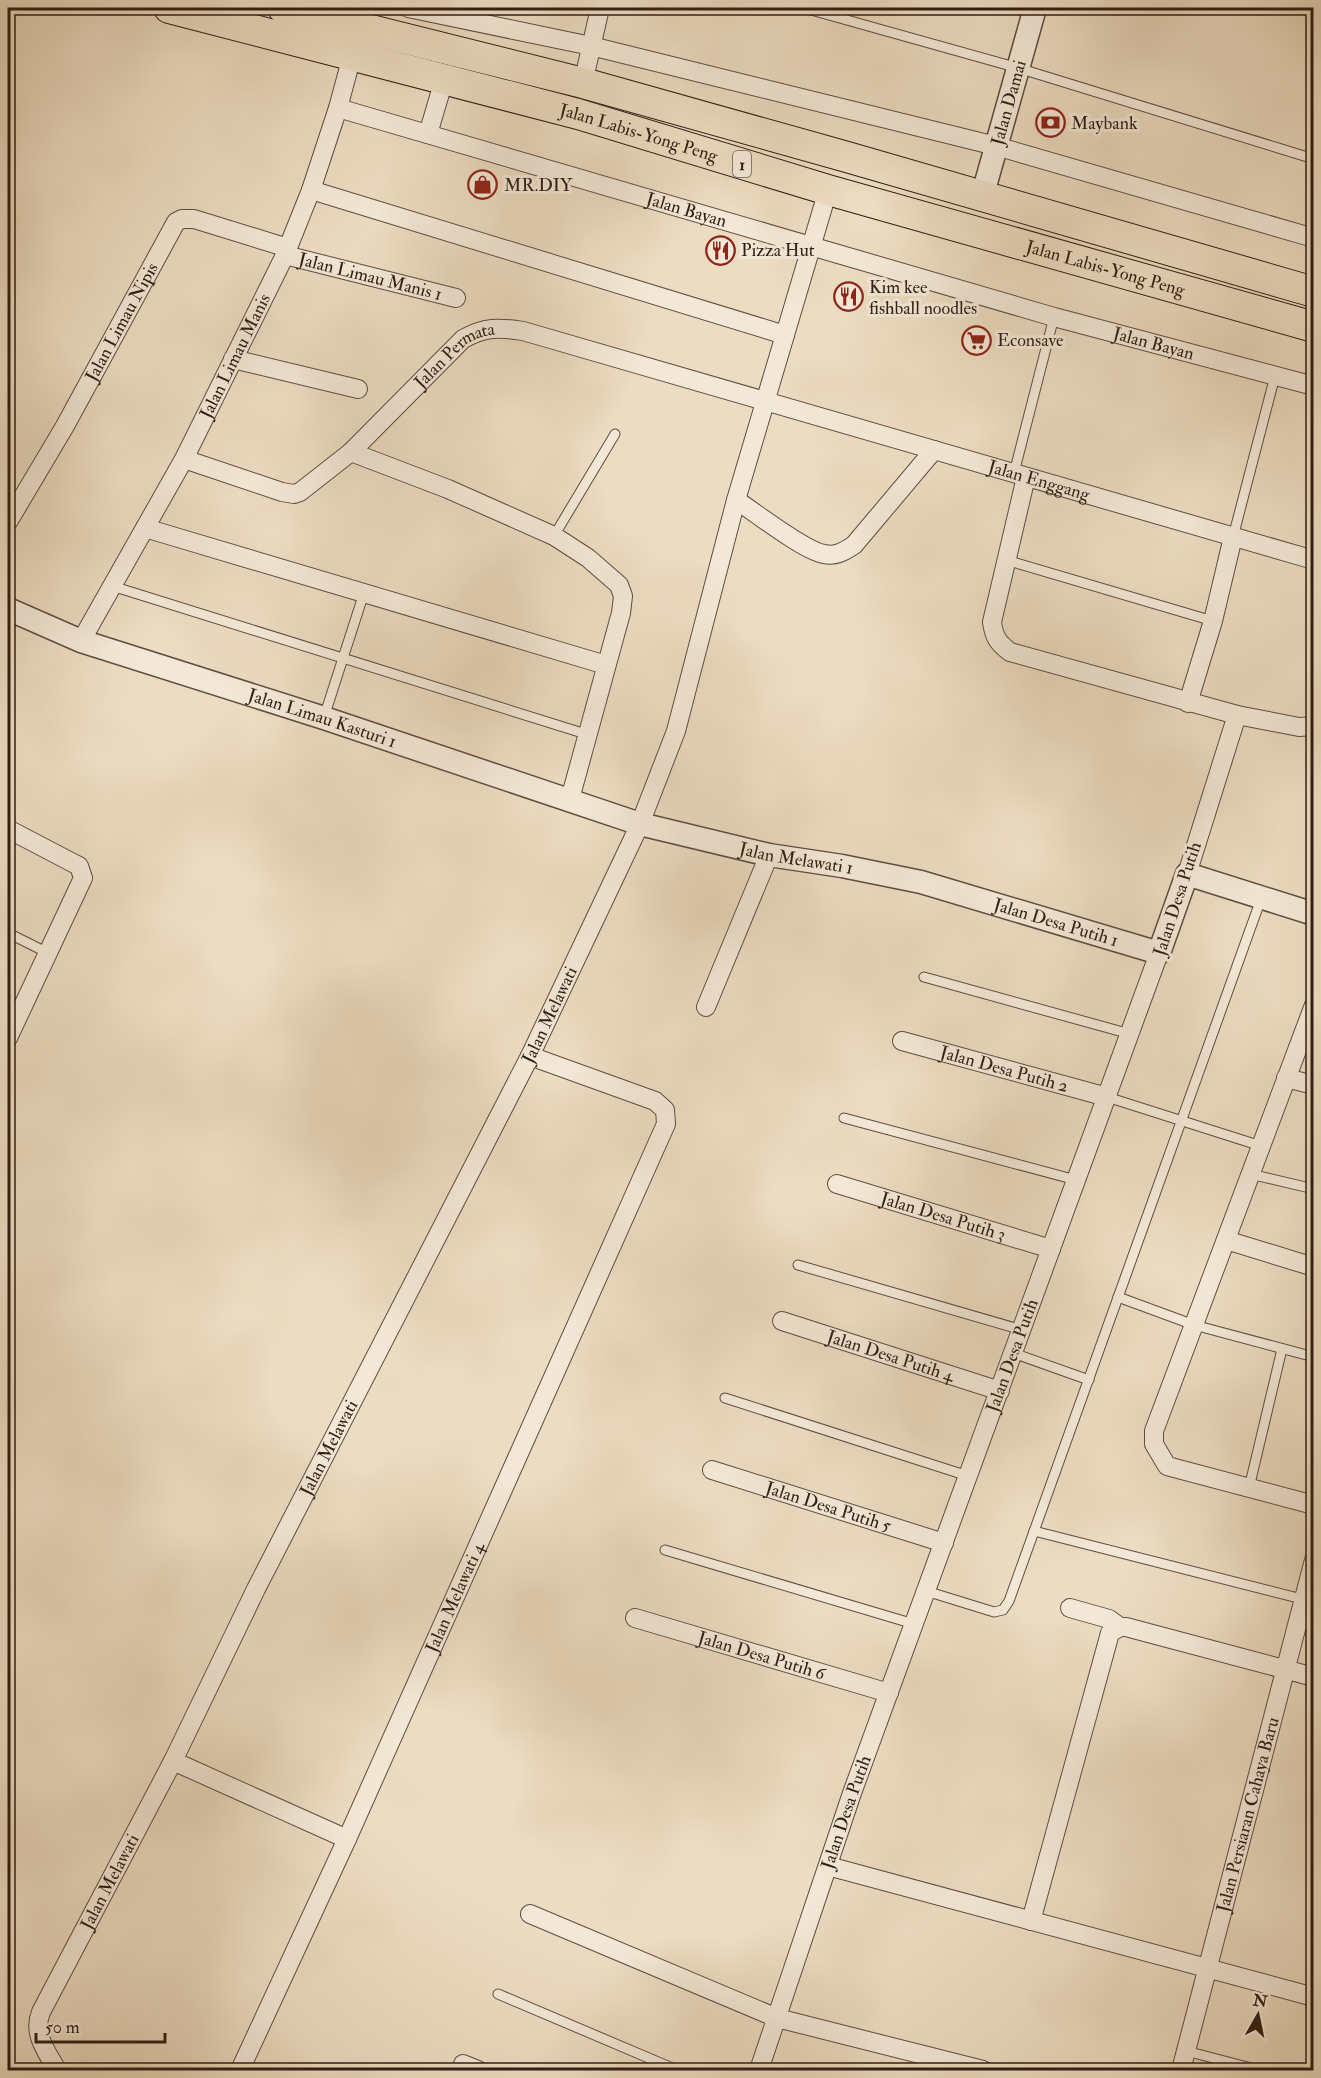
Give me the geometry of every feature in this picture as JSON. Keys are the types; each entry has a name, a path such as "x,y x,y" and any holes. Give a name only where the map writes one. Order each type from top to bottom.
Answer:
{"highway":[{"name":"Jalan Labis-Yong Peng","path":"169,8 578,114 828,190 1314,327"},
{"name":"Jalan Labis-Yong Peng","path":"289,8 583,83 1314,292"},
{"path":"1206,296 1212,284 1211,262"}],"street":[{"path":"408,8 591,46 996,146 1312,232"},
{"path":"583,83 600,8"},
{"name":"Jalan Damai","path":"982,197 1035,8"},
{"name":"Jalan Limau Manis","path":"81,641 173,480 286,252 311,190 338,108 352,56"},
{"path":"428,134 444,80"},
{"name":"Jalan Bayan","path":"338,108 1054,317 1314,386"},
{"path":"311,190 785,335"},
{"name":"Jalan Melawati","path":"57,2070 39,2036 39,2018 173,1761 256,1589 530,1056 640,824 676,731 736,500 828,190"},
{"name":"Jalan Limau Nipis","path":"8,522 68,422 177,222 182,219 194,219 286,252"},
{"name":"Jalan Limau Manis 1","path":"286,252 456,298"},
{"name":"Jalan Permata","path":"184,459 294,494 306,488 351,452 463,339 477,331 490,328 523,331 765,401"},
{"path":"232,359 358,389"},
{"name":"Jalan Enggang","path":"765,401 1314,560"},
{"path":"736,500 808,548 823,554 834,555 854,545 934,450"},
{"path":"351,452 448,489 554,536 588,558 619,585 623,596 621,613 570,800"},
{"path":"1020,475 1006,560 992,622 993,633 999,644 1010,652 1237,716 1299,727 1314,726"},
{"path":"145,528 364,593 609,652"},
{"path":"1188,703 1233,537"},
{"name":"Jalan Limau Kasturi 1","path":"8,609 81,641 324,717 640,824"},
{"name":"Jalan Desa Putih","path":"759,2070 914,1624 1187,874 1237,716"},
{"name":"Jalan Melawati 1","path":"640,824 769,855 883,873 953,892"},
{"path":"8,830 79,866 82,872 81,884 10,1028"},
{"path":"706,1007 769,855"},
{"path":"1187,874 1314,914"},
{"name":"Jalan Desa Putih 1","path":"953,892 1159,953"},
{"path":"1314,1005 1154,1431 1154,1444 1167,1466 1314,1505"},
{"name":"Jalan Desa Putih 2","path":"902,1041 1107,1097"},
{"name":"Jalan Melawati 4","path":"240,2070 347,1839 666,1124 665,1110 655,1101 530,1056"},
{"path":"1286,1078 1314,1085"},
{"name":"Jalan Desa Putih 3","path":"837,1184 1051,1249"},
{"path":"1226,1240 1314,1267"},
{"name":"Jalan Desa Putih 4","path":"782,1321 1000,1390"},
{"name":"Jalan Desa Putih 5","path":"712,1470 944,1543"},
{"name":"Jalan Persiaran Cahaya Baru","path":"1181,2070 1286,1669 1309,1600 1314,1560"},
{"path":"1070,1608 1109,1619 1120,1627 1314,1677"},
{"name":"Jalan Desa Putih 6","path":"635,1618 889,1694"},
{"path":"1031,1921 1108,1638 1110,1633 1120,1627"},
{"path":"173,1761 347,1839"},
{"path":"828,1866 1311,1996"},
{"path":"530,1914 777,2018 934,2064 983,2070"}],"lane":[{"path":"804,8 1018,68 1314,159"},
{"path":"1020,475 1054,317"},
{"path":"1233,537 1275,376"},
{"path":"554,536 615,434"},
{"path":"1006,560 1212,621"},
{"path":"112,586 588,735"},
{"path":"324,717 364,593"},
{"path":"926,1591 994,1612 1003,1610 1013,1592 1262,897"},
{"path":"8,933 48,953"},
{"path":"924,976 1130,1034"},
{"path":"1107,1097 1261,1146"},
{"path":"844,1118 1076,1180"},
{"path":"1250,1174 1314,1189"},
{"path":"798,1265 1022,1329"},
{"path":"1118,1297 1194,1325 1314,1358"},
{"path":"1249,1488 1282,1349"},
{"path":"1013,1353 1089,1380"},
{"path":"725,1398 968,1476"},
{"path":"1034,1532 1309,1600"},
{"path":"665,1550 914,1624"},
{"path":"1311,1996 1314,1978"},
{"path":"498,1994 677,2070"},
{"path":"1186,2051 1259,2070"}],"place":[{"name":"Maybank","path":"1050,123"},
{"name":"MR.DIY","path":"483,185"},
{"name":"Pizza Hut","path":"720,250"},
{"name":"Kim kee fishball noodles","path":"848,297"},
{"name":"Econsave","path":"976,340"}]}
